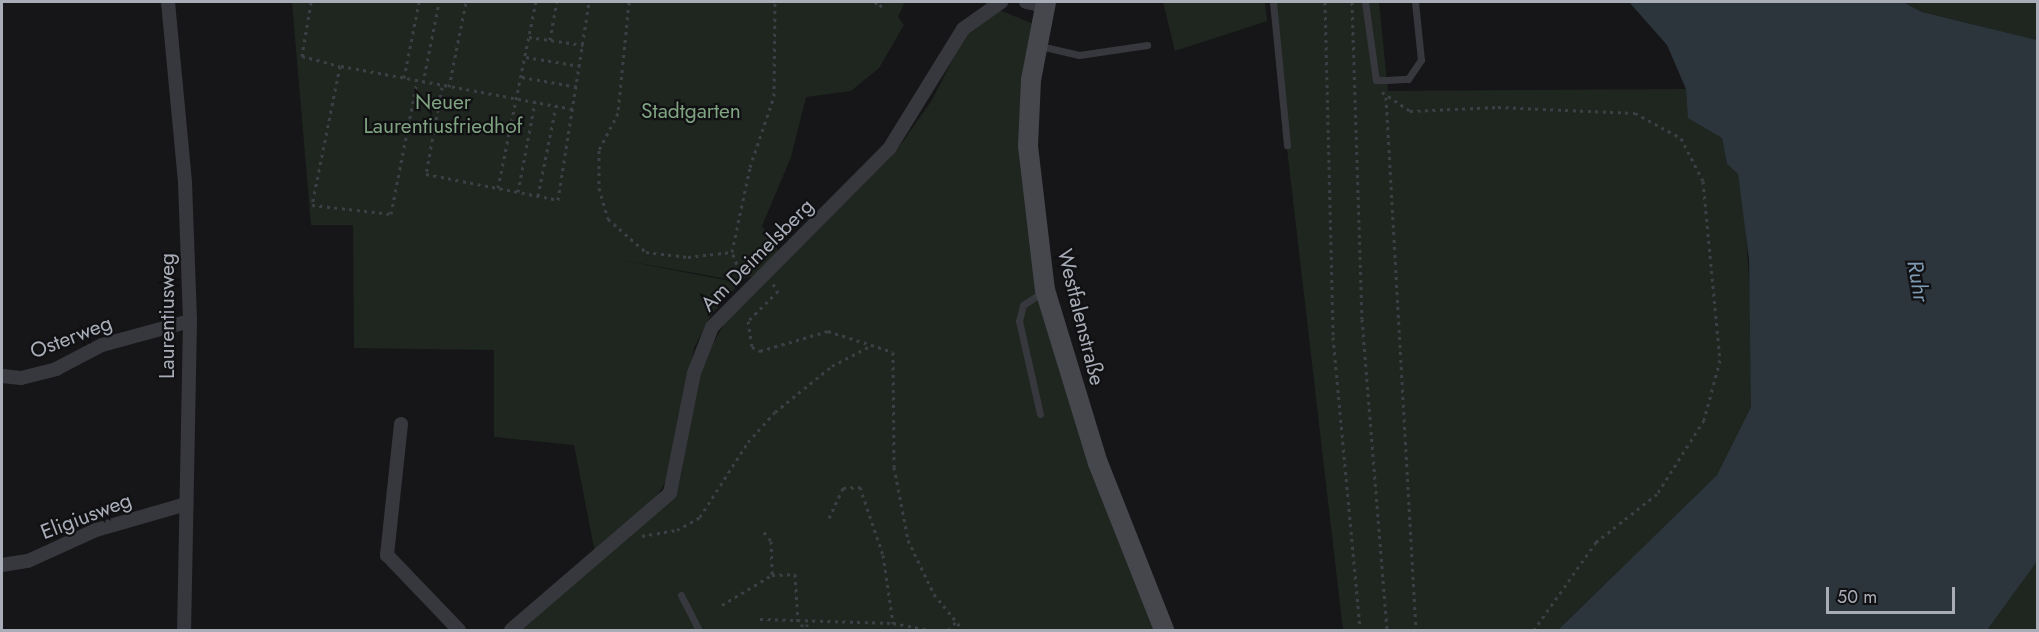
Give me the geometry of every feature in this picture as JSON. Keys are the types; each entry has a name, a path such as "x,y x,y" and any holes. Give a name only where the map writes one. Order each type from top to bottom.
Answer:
{"main road":[{"name":"Westfalenstraße","path":"1039,3 1028,146 1045,290 1098,463 1164,630"}],"street":[{"name":"Laurentiusweg","path":"168,2 185,183 190,321 184,630"},
{"name":"Am Deimelsberg","path":"511,630 555,596 658,507 676,480 698,357 712,327 889,149 963,29 1001,2"},
{"name":"Osterweg","path":"2,376 21,378 56,369 102,345 190,321"},
{"path":"401,424 387,555 459,630"},
{"name":"Eligiusweg","path":"2,565 28,561 96,530 186,504"}],"lane":[{"path":"1273,2 1287,146"},
{"path":"1365,2 1376,80 1408,79 1416,73 1421,60 1415,2"},
{"path":"1037,46 1079,55 1147,45"},
{"path":"1040,414 1019,321 1023,305 1045,290"},
{"path":"681,595 699,630"}],"path":[{"path":"311,2 302,56 442,87 574,109"},
{"path":"404,78 419,2"},
{"path":"423,83 439,2"},
{"path":"449,87 466,2"},
{"path":"498,188 536,2"},
{"path":"550,40 557,2"},
{"path":"442,87 426,174 558,200 578,87 589,2"},
{"path":"629,2 618,113 599,150 599,188 608,219 646,252 688,257 732,252"},
{"path":"747,291 732,252 750,167 774,96 775,2"},
{"path":"875,2 880,7 883,2"},
{"path":"1325,2 1333,337 1360,630"},
{"path":"1352,2 1363,330 1387,630"},
{"path":"529,37 583,45"},
{"path":"526,57 580,66"},
{"path":"340,66 312,205 391,214 417,82"},
{"path":"522,77 578,87"},
{"path":"1376,80 1386,97 1416,630"},
{"path":"1386,97 1410,111 1498,107 1635,113 1681,138 1702,181 1720,349 1704,420 1657,494 1596,542 1534,630"},
{"path":"518,192 535,102"},
{"path":"538,196 556,105"},
{"path":"764,274 778,291 748,321 752,347 760,351 828,332 889,349 896,359 894,459 908,540 931,589 963,630"},
{"path":"633,530 652,536 700,517 748,442 775,412 832,366 872,345"},
{"path":"829,518 843,488 860,487 883,555 893,623"},
{"path":"764,532 771,541 772,575"},
{"path":"722,605 772,575 795,573 802,630"},
{"path":"760,619 800,624 893,623 928,630"},
{"path":"948,630 956,622"},
{"path":"807,624 807,630"}],"green space":[{"path":"292,2 905,2 898,17 904,25 879,68 851,91 806,97 791,157 762,226 781,255 760,275 734,280 621,260 740,283 711,315 694,348 670,474 658,494 596,558 574,445 494,437 494,350 354,348 353,225 311,225"},
{"path":"1163,2 1265,2 1267,21 1175,51"},
{"path":"1270,2 1379,2 1388,91 1686,89 1689,118 1722,138 1727,164 1738,174 1745,219 1754,354 1751,407 1717,475 1558,630 1343,630"},
{"path":"1903,2 2037,2 2037,40 1922,12"},
{"path":"1000,10 1040,27 1031,80 1044,290 1163,630 519,630 672,494 681,475 692,397 707,354 725,323 899,147 932,100 972,22"},
{"path":"2037,561 2037,630 1987,630 2020,579"}],"water":[{"name":"Ruhr","path":"1629,2 1903,2 1922,12 2037,40 2037,561 1987,630 1558,630 1717,475 1751,407 1749,259 1738,174 1727,164 1722,138 1688,118 1686,89 1667,45"}],"park label":[{"name":"Stadtgarten","path":"691,111"},
{"name":"Neuer Laurentiusfriedhof","path":"443,114"}]}
